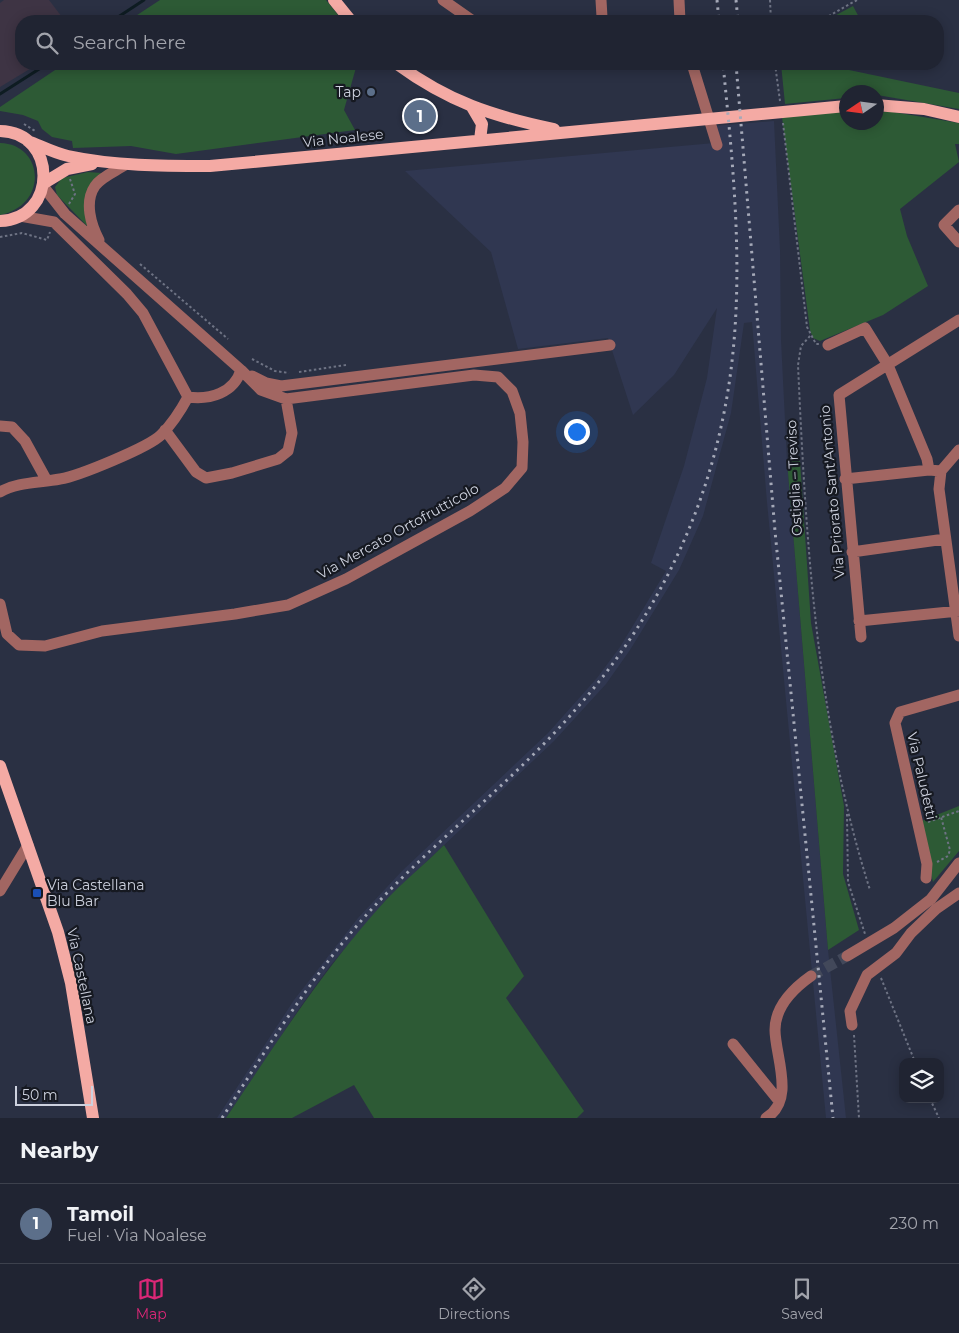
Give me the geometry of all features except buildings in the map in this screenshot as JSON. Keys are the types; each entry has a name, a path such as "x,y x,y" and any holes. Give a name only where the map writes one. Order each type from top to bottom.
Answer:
{"main road":[{"path":"334,0 346,15"},
{"path":"405,70 472,108 502,118 565,132"},
{"path":"884,106 924,110 959,117"},
{"path":"784,112 839,107"},
{"path":"472,108 482,124 480,140"},
{"name":"Via Noalese","path":"1,130 66,155 125,165 210,166 784,112"},
{"path":"2,222 20,216 31,208 39,198 43,184 41,160 28,141"},
{"name":"Via Noalese","path":"43,184 67,169 107,162"},
{"name":"Via Castellana","path":"0,767 58,932 68,974 93,1118"}],"street":[{"path":"444,0 465,15"},
{"path":"601,0 602,15"},
{"path":"679,0 680,15"},
{"path":"694,70 718,145"},
{"path":"102,246 91,225 90,202 95,186 125,165"},
{"path":"43,184 65,214 262,390 286,400 292,433 288,450 278,459 232,473 206,478 196,472 165,430"},
{"path":"959,210 944,226 959,242"},
{"path":"20,216 54,222 127,294 143,313 188,397"},
{"name":"Via Priorato Sant'Antonio","path":"861,637 845,479 839,395 958,323"},
{"path":"828,344 865,328 888,365 927,459 929,470"},
{"path":"241,370 266,383 281,386 610,345"},
{"path":"188,397 202,399 228,391 238,381 241,370"},
{"name":"Via Mercato Ortofrutticolo","path":"0,604 7,634 19,645 45,646 102,631 235,614 288,605 346,579 470,511 505,488 522,468 523,442 520,413 512,391 498,377 474,375 286,400"},
{"path":"1,487 47,481 90,472 160,436 180,411 188,397"},
{"path":"0,426 12,427 25,441 47,481"},
{"path":"959,450 941,471 939,489 959,636"},
{"path":"845,479 929,470 941,471"},
{"path":"852,552 945,539"},
{"path":"859,621 957,611"},
{"name":"Via Paludetti","path":"926,878 927,864 895,723 900,712 959,695"},
{"path":"0,891 28,845"},
{"path":"847,956 894,928 932,899 959,863"},
{"path":"852,1025 850,1011 858,990 873,973 896,953 911,933 936,909 959,893"},
{"path":"766,1118 771,1115 779,1101 782,1080 775,1028 783,1003 799,984 810,976"},
{"path":"733,1044 779,1101"}],"path":[{"path":"770,0 771,15"},
{"path":"831,15 857,0"},
{"name":"Ostiglia – Treviso","path":"776,70 784,112 810,336 804,342 798,364 812,600 848,812 870,890"},
{"path":"140,264 228,339"},
{"path":"252,359 266,368 288,373 346,365"},
{"path":"918,826 959,811"},
{"path":"848,812 848,882 863,929"},
{"path":"927,864 937,862 948,856 950,850 941,817"},
{"path":"873,973 913,1058"},
{"path":"852,1025 857,1051 859,1118"},
{"path":"932,1103 939,1118"}],"shaded area":[{"path":"4,0 49,0 60,15 15,15 15,70 28,70 0,87 0,3"},
{"path":"774,121 787,461 828,950 846,1118 826,1118 767,502 752,322 744,323 731,413 703,516 679,570 630,650 606,684 554,741 387,899 330,966 226,1118 217,1118 294,1000 358,918 402,871 548,733 597,678 620,647 666,571 651,563 684,466 707,378 717,308 674,375 633,415 608,338 518,349 491,252 405,171 714,143 713,126"}],"green space":[{"path":"160,0 326,0 338,15 137,15"},
{"path":"853,6 858,15 836,15"},
{"path":"55,70 355,70 344,110 355,130 176,154 131,146 73,148 72,141 52,137 42,129 38,121 23,115 0,111 0,107"},
{"path":"782,70 849,70 959,93 959,109 884,96 884,85 839,85 839,99 785,104"},
{"path":"839,112 839,130 884,130 884,112 959,123 959,144 955,144 959,162 900,209 907,236 928,286 883,315 820,341 813,338 810,330 782,117"},
{"path":"0,143 15,146 25,153 32,164 35,176 33,188 27,200 16,209 0,215"},
{"path":"88,172 102,173 95,181 88,227 57,195 55,187 62,178"},
{"path":"787,461 800,461 811,623 844,806 843,874 859,930 828,950"},
{"path":"959,806 959,851 933,882 919,822"},
{"path":"444,845 524,976 506,998 584,1111 577,1118 374,1118 354,1085 292,1118 226,1118 302,1006 342,952 386,900"}],"waterway":[{"path":"121,15 144,0"},
{"path":"0,94 38,70"}],"tunnel":[{"path":"811,976 847,956"}],"railway":[{"path":"717,0 718,15"},
{"path":"736,0 737,15"},
{"path":"222,1118 291,1012 348,936 394,886 552,736 602,678 647,612 684,541 699,504 721,427 734,337 737,246 732,154 724,70"},
{"path":"737,70 775,531 833,1118"}],"place":[{"name":"Tap","path":"371,92"},
{"name":"Tamoil","path":"420,116"},
{"name":"Via Castellana Blu Bar","path":"37,893"}]}
